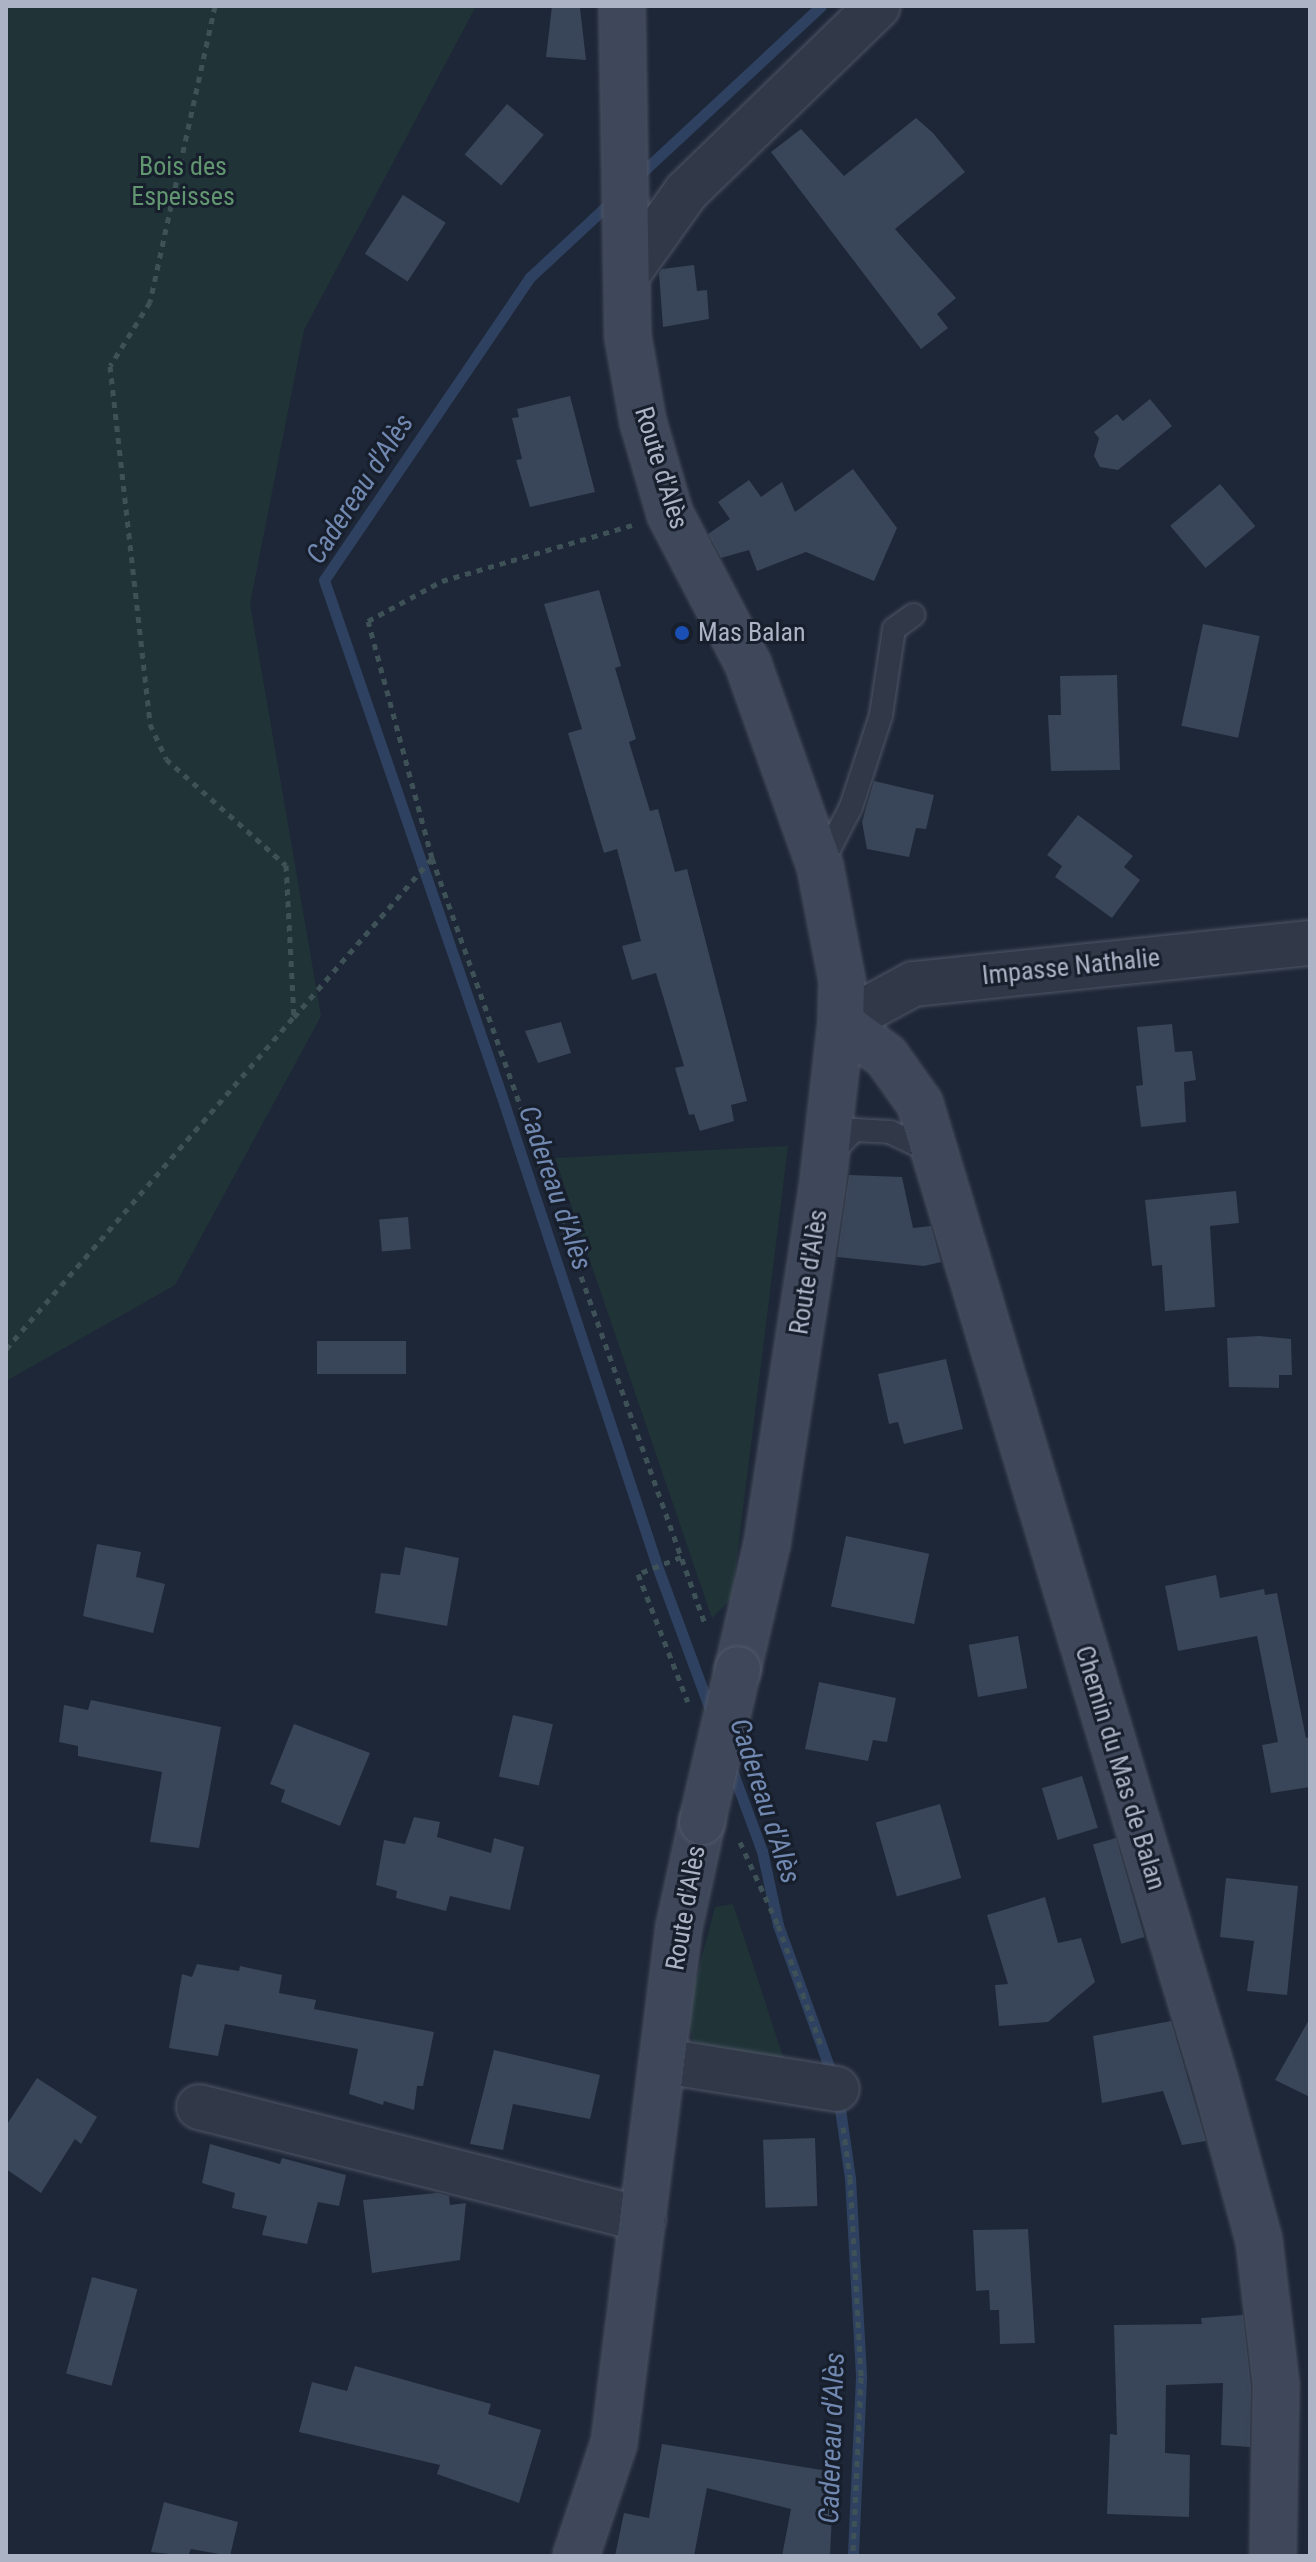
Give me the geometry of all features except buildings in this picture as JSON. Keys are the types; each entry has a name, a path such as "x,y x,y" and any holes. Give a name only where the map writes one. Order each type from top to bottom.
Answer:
{"main road":[{"name":"Route d'Alès","path":"576,2556 614,2443 679,1927 719,1827 737,1673 767,1544 826,1159 841,1023 842,980 820,866 748,664 670,514 643,422 628,337 627,135 622,6"},
{"name":"Chemin du Mas de Balan","path":"841,1023 886,1056 920,1104 1216,2084 1259,2240 1276,2385 1273,2556"}],"street":[{"path":"629,272 686,192 878,6"},
{"name":"Impasse Nathalie","path":"841,1023 913,984 1310,943"},
{"path":"664,2061 837,2089"},
{"path":"199,2107 643,2219"}],"lane":[{"path":"820,866 851,807 881,715 894,629 913,615"},
{"path":"826,1159 854,1130 890,1132 935,1154"}],"path":[{"path":"215,6 150,302 110,366 150,724 166,759 286,865 294,1017"},
{"path":"670,514 442,581 368,621 432,858 705,1624 737,1673"},
{"path":"6,1349 432,858"},
{"path":"681,1557 638,1574 688,1701"},
{"path":"719,1827 778,1925 837,2089 850,2178 861,2377 853,2556"}],"green space":[{"name":"Bois des Espeisses","path":"6,6 476,6 304,330 250,604 321,1016 175,1285 6,1381"},
{"path":"788,1146 732,1598 712,1618 555,1158"},
{"path":"733,1904 788,2072 693,2041 687,2014 715,1907"}],"waterway":[{"name":"Cadereau d'Alès","path":"637,177 821,6"},
{"name":"Cadereau d'Alès","path":"613,200 530,277 324,580 501,1094 657,1566 712,1715"},
{"name":"Cadereau d'Alès","path":"730,1765 762,1851 778,1925 833,2078"},
{"name":"Cadereau d'Alès","path":"838,2095 850,2178 861,2377 853,2556"}],"place":[{"name":"Mas Balan","path":"682,633"}]}
